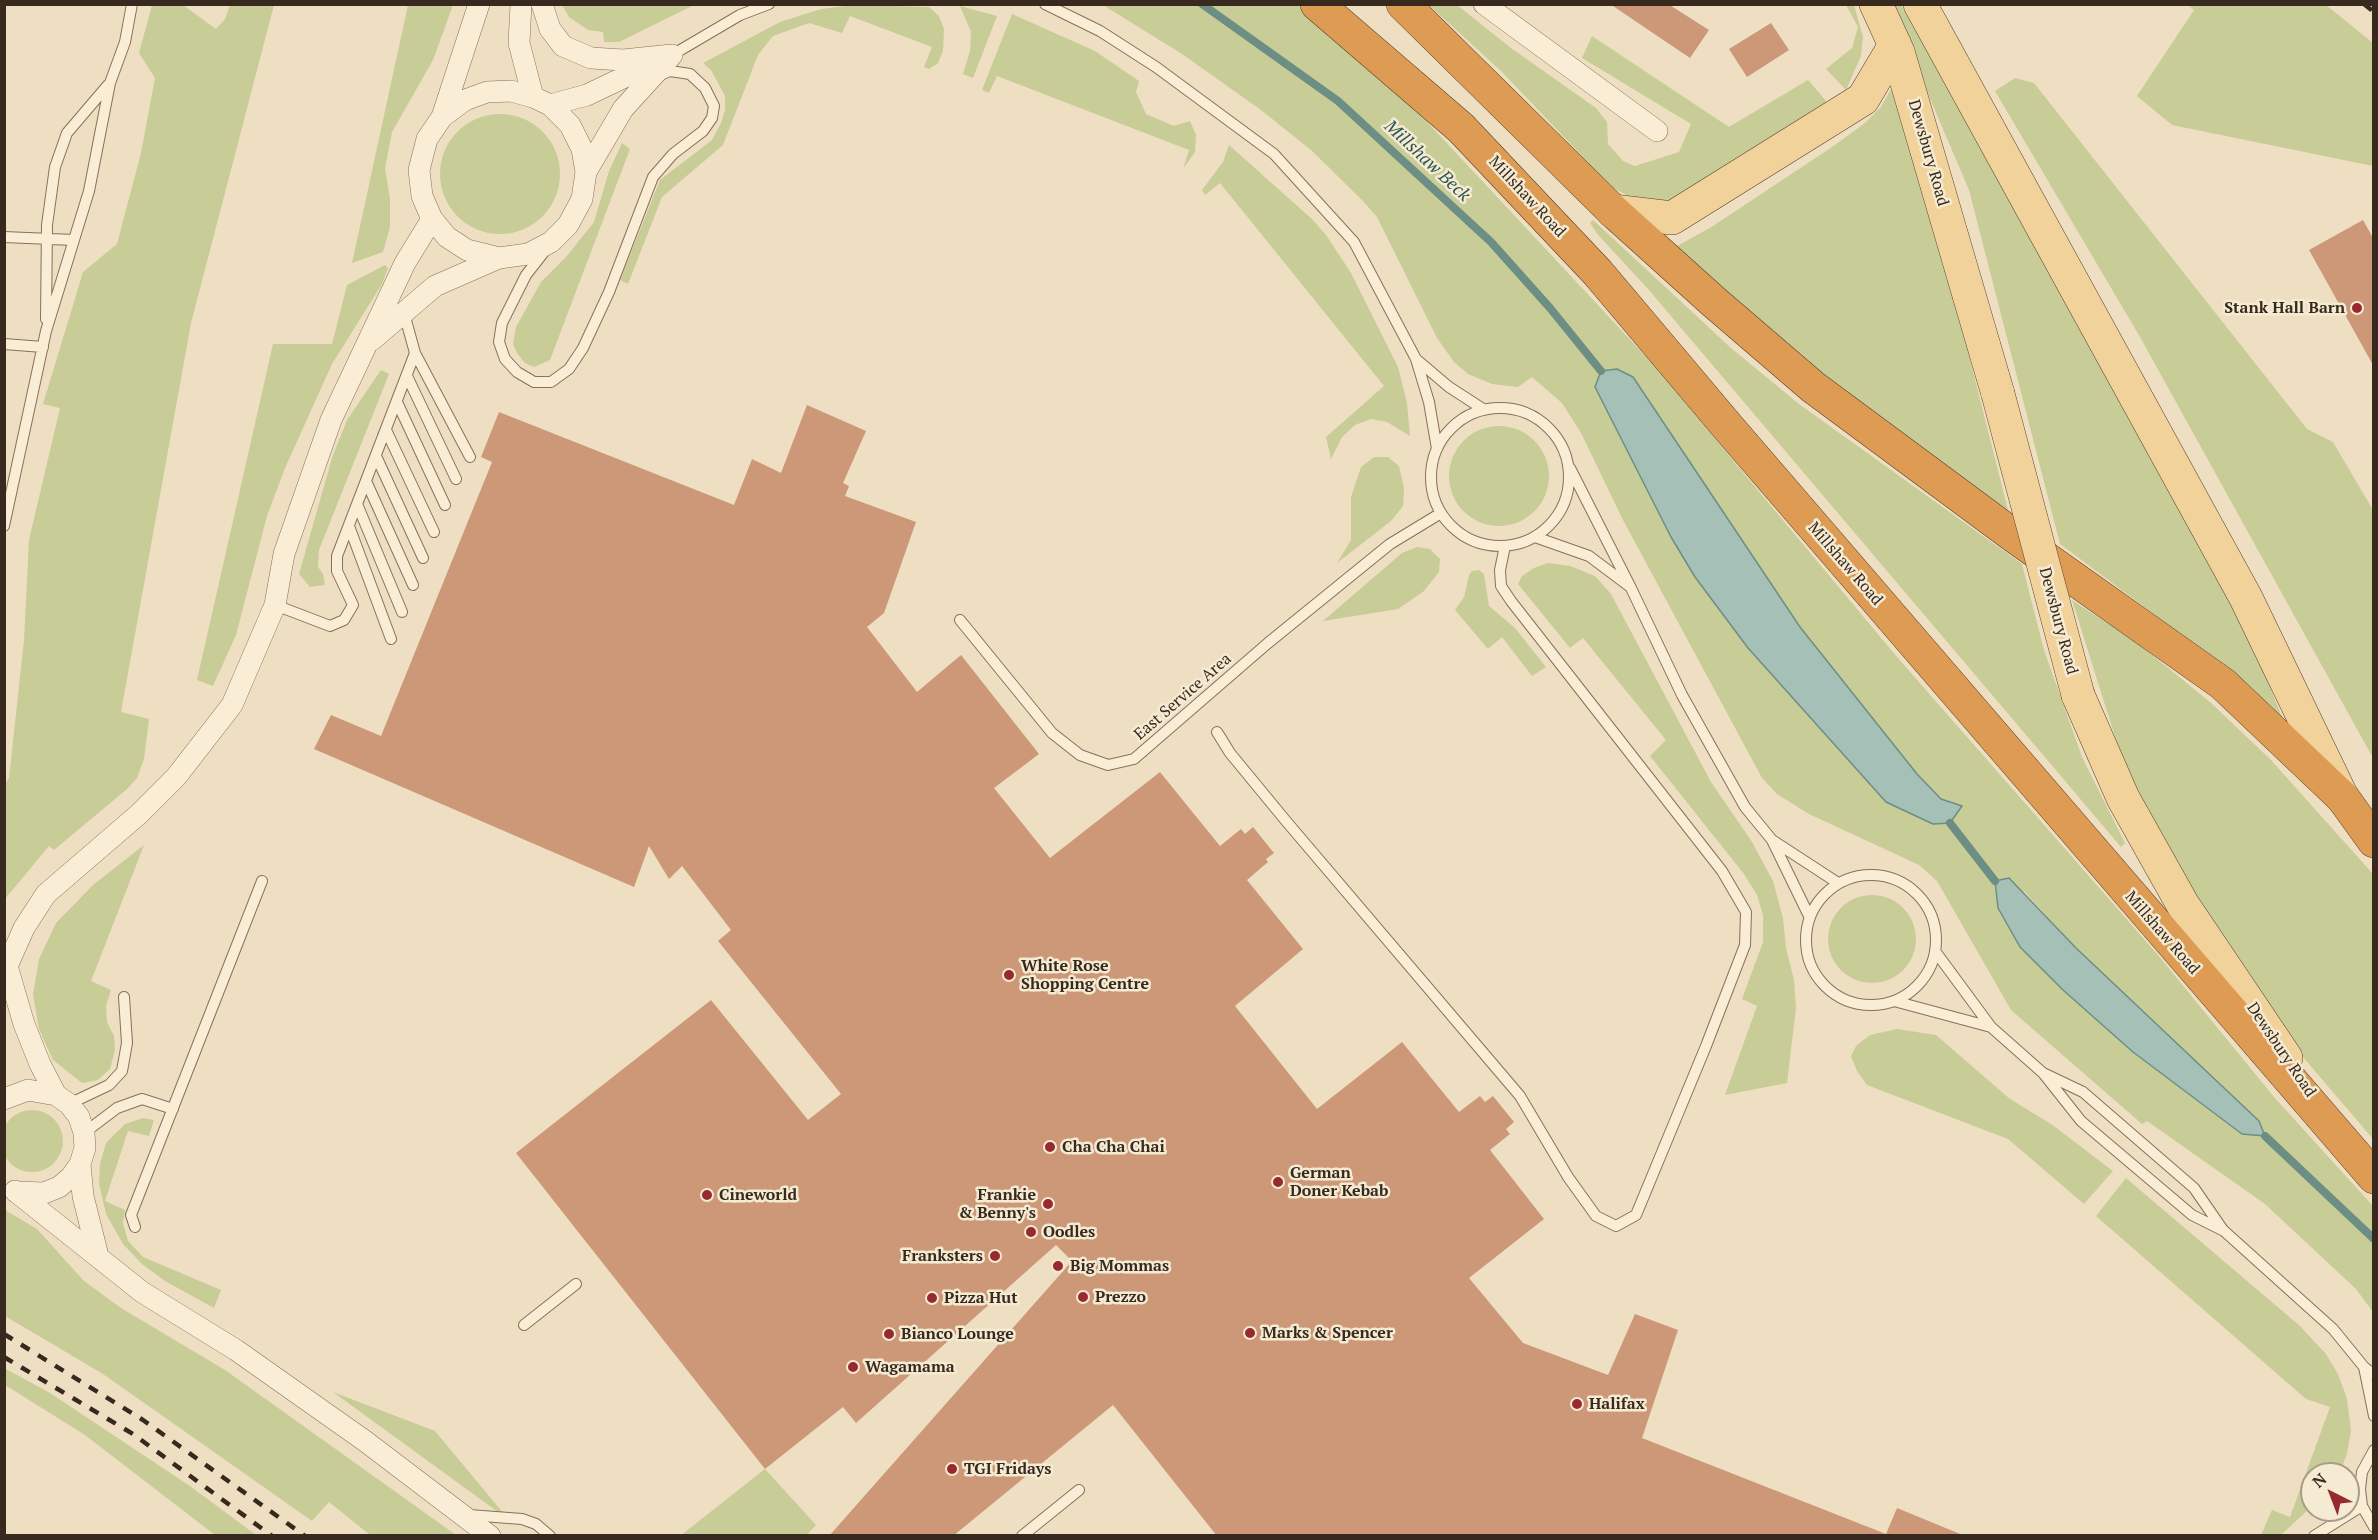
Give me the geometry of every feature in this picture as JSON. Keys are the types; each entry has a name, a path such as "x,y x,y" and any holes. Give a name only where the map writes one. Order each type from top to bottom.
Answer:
{"highway":[{"name":"Millshaw Road","path":"1317,4 1461,128 1598,273 2348,1149"},
{"path":"1403,4 1613,211 1813,387 2014,536 2223,684 2343,798 2373,841"},
{"path":"1538,209 1576,174"},
{"name":"Dewsbury Road","path":"2348,1149 2373,1177"}],"main road":[{"name":"Dewsbury Road","path":"1876,4 1895,45 1998,394 2078,695 2123,798 2183,905 2348,1149"},
{"path":"1920,4 2246,598 2343,798"},
{"path":"1613,211 1672,218 1863,99 1895,45"}],"street":[{"path":"479,4 442,117 427,139 419,170 422,196 432,219 447,237 467,250 499,258"},
{"path":"521,4 519,43 541,101"},
{"path":"542,4 550,29 563,46 591,58 624,60 672,55"},
{"path":"1484,4 1657,131"},
{"path":"541,101 587,95 672,55"},
{"path":"586,172 623,109 672,55"},
{"path":"365,347 435,286 499,258 528,254 551,242 568,225 582,199 586,172 582,149 570,125 541,101 511,91 487,92 465,100 442,117"},
{"path":"98,1256 83,1196 80,1164 84,1148 84,1132 79,1117 63,1100 28,1034 6,970 24,928 46,894 139,814 169,785 232,705 275,605 288,543 331,420 415,243 432,219"},
{"path":"4,1099 28,1090 63,1100"},
{"path":"10,1189 44,1193 59,1187 71,1177 80,1164"},
{"path":"10,1189 142,1292 236,1350 365,1441 490,1536"}],"lane":[{"path":"4,526 42,347 88,190 110,82 125,42 132,4"},
{"path":"672,55 740,15 769,4"},
{"path":"1045,4 1100,31 1156,67 1274,154 1354,243 1416,359 1429,402 1437,448"},
{"path":"551,242 522,285 502,323 499,342 505,359 517,372 534,382 551,382 569,369 583,348 609,292 653,177 673,154 703,131 712,118 714,106 705,88 690,74 670,71 650,80"},
{"path":"46,332 46,238 55,167 67,133 110,82"},
{"path":"4,237 74,240"},
{"path":"404,313 415,353 470,457"},
{"path":"4,344 42,347"},
{"path":"275,605 330,626 344,620 353,605 338,572 337,556 415,353"},
{"path":"1416,359 1449,387 1483,409"},
{"path":"407,376 456,478"},
{"path":"397,402 445,505"},
{"path":"1570,468 1569,489 1563,508 1551,525 1535,537 1505,546 1486,545 1468,538 1453,528 1441,513 1431,481 1431,465 1437,448 1446,433 1459,420 1483,409 1506,407 1529,413 1549,426 1563,445 1570,468 1682,695 1722,770 1745,807 1772,840 1809,916"},
{"path":"386,430 434,532"},
{"path":"376,456 423,558"},
{"path":"366,481 412,585"},
{"path":"357,504 402,612"},
{"name":"East Service Area","path":"960,620 1052,733 1080,755 1108,765 1134,759 1268,643 1390,544 1441,513"},
{"path":"349,526 391,639"},
{"path":"1535,537 1589,556 1631,588"},
{"path":"1217,732 1230,753 1286,821 1520,1096 1568,1177 1596,1216 1616,1226 1636,1215 1744,945 1746,912 1722,871 1510,601 1501,586 1500,570 1505,546"},
{"path":"1772,840 1838,884"},
{"path":"1866,875 1884,876 1911,888 1920,897 1933,919 1935,951 1928,972 1914,990 1894,1001 1872,1006 1851,1003 1833,994 1818,979 1808,960 1805,938 1809,916 1821,898 1838,884 1866,875"},
{"path":"135,1227 131,1215 262,881"},
{"path":"1935,951 1991,1027 2043,1073 2081,1121 2192,1215 2223,1230"},
{"path":"63,1100 109,1085 122,1071 127,1042 124,997"},
{"path":"1894,1001 1991,1027"},
{"path":"2043,1073 2083,1092 2194,1188 2223,1230 2333,1329 2373,1375"},
{"path":"84,1132 117,1107 142,1099 173,1109"},
{"path":"524,1325 576,1284"},
{"path":"2364,1367 2373,1416"},
{"path":"2373,1450 2362,1472 2360,1489 2362,1506 2373,1527"},
{"path":"1022,1536 1079,1490"},
{"path":"2314,1536 2362,1506"},
{"path":"460,1513 493,1519 522,1519 536,1524 550,1536"}],"green space":[{"path":"152,5 183,5 216,29 225,19 230,5 274,5 191,323 121,712 149,719 144,759 137,778 127,789 54,850 49,846 5,899 5,784 9,778 24,640 29,540 60,408 43,404 83,272 117,244 141,153 155,78 139,53"},
{"path":"408,5 453,5 433,60 392,132 385,168 390,199 390,227 383,252 352,263"},
{"path":"562,5 694,5 619,42 604,42 603,32 588,30 569,17"},
{"path":"853,5 929,7 939,16 944,29 943,51 938,63 929,69 924,67 932,47 850,16 842,33 809,23 773,36 758,55 723,145 662,197 628,284 620,280 660,180 712,140 721,123 725,110 725,96 711,70 703,63 780,22 821,9"},
{"path":"1103,5 1298,5 1402,95 1651,362 1897,657 2158,955 2274,1097 2373,1206 2373,1312 2356,1289 2265,1204 2147,1121 2142,1124 2011,1010 1937,881 1919,865 1809,814 1777,794 1762,778 1623,520 1581,433 1562,403 1532,377 1518,387 1492,384 1468,374 1454,362 1437,338 1377,217 1363,201 1311,150 1261,110 1182,54","holes":["1617,369 1633,377 1800,627 1917,774 1941,799 1962,806 1886,802 1748,648 1601,371","2023,890 2076,948 2150,1019 2242,1134 2133,1052 2063,990"]},
{"path":"1429,5 1457,5 1511,48 1596,108 1607,122 1608,144 1623,161 1635,166 1679,152 1691,124 1582,58 1592,36 1729,127 1808,80 1827,102 1708,184 1670,202 1638,201 1615,189 1600,175 1502,72"},
{"path":"1846,5 1854,5 1863,37 1861,56 1846,90 1826,69 1852,48 1858,27"},
{"path":"1890,5 1901,5 2237,605 2282,717 2186,638 2060,544 1969,190"},
{"path":"2188,5 2326,5 2373,43 2373,166 2172,125 2137,96 2194,10"},
{"path":"960,6 997,16 973,78 963,74 970,51 971,32"},
{"path":"1012,14 1095,51 1139,81 1136,92 1146,114 1174,126 1190,121 1196,135 1195,152 1183,169 1189,150 997,76 989,93 982,90"},
{"path":"2015,78 2034,83 2307,429 2333,442 2373,510 2373,758 2140,337 1995,91"},
{"path":"1891,89 1926,185 2008,510 1811,372 1672,249 1713,226 1835,145 1865,123 1881,107"},
{"path":"500,114 523,118 543,131 556,151 560,174 556,197 543,217 523,230 500,234 477,230 457,217 444,197 440,174 444,151 457,131 477,118"},
{"path":"622,143 630,149 550,360 534,367 525,363 517,353 513,344 516,327 541,282 566,257 594,222 609,171"},
{"path":"1229,145 1313,220 1326,235 1351,273 1398,367 1407,403 1410,436 1387,422 1371,419 1355,425 1342,437 1331,459 1326,437 1384,386 1220,183 1205,195 1202,190 1223,162"},
{"path":"1593,220 1731,348 1799,404 2022,564 2044,650 2082,757 2125,843 2121,847 1648,289 1599,236 1590,223"},
{"path":"385,265 388,268 382,284 332,364 285,468 267,516 236,635 213,686 197,680 273,344 332,344 347,285"},
{"path":"381,370 389,374 319,550 318,567 323,574 325,585 310,587 299,574 332,458 347,420"},
{"path":"1499,426 1527,434 1541,448 1549,476 1541,504 1527,518 1499,526 1471,518 1457,504 1449,476 1457,448 1471,434"},
{"path":"1374,457 1388,457 1399,466 1404,488 1403,506 1391,521 1337,563 1351,540 1351,497 1361,467"},
{"path":"1417,547 1430,549 1440,559 1439,572 1424,591 1398,609 1323,621 1402,553"},
{"path":"1548,563 1570,566 1595,576 1611,594 1711,782 1752,842 1773,881 1783,918 1786,948 1794,980 1796,1008 1787,1083 1725,1095 1757,1006 1742,999 1763,942 1763,915 1757,895 1744,874 1650,756 1666,740 1583,638 1570,648 1518,584 1522,576"},
{"path":"1479,570 1484,574 1489,606 1515,628 1546,667 1532,676 1502,637 1488,649 1455,610 1464,597 1469,575 1472,571"},
{"path":"2072,600 2136,642 2210,702 2270,759 2373,874 2373,1139 2279,1029 2154,830 2117,743"},
{"path":"144,845 91,981 111,990 106,1006 107,1022 114,1036 115,1050 110,1069 98,1080 82,1083 53,1060 39,1029 33,994 39,959 56,923 93,885"},
{"path":"1872,895 1897,902 1909,914 1916,939 1909,964 1897,976 1872,983 1847,976 1835,964 1828,939 1835,914 1847,902"},
{"path":"1897,1029 1936,1035 2010,1099 2051,1124 2113,1171 2084,1204 2008,1139 1867,1085 1857,1071 1851,1056 1856,1046 1870,1035"},
{"path":"32,1110 44,1112 54,1119 61,1129 63,1141 61,1153 54,1163 44,1170 32,1172 20,1170 10,1163 3,1153 1,1141 3,1129 10,1119 20,1112"},
{"path":"143,1118 154,1120 149,1136 128,1131 105,1201 125,1210 123,1223 128,1241 143,1257 221,1290 214,1308 165,1281 142,1264 123,1244 106,1214 99,1184 100,1164 106,1143 125,1124"},
{"path":"2126,1178 2300,1326 2326,1354 2338,1374 2347,1399 2351,1430 2344,1462 2310,1462 2330,1407 2306,1399 2096,1216"},
{"path":"5,1210 37,1229 84,1281 121,1308 225,1370 456,1535 370,1535 329,1502 312,1521 103,1374 5,1316"},
{"path":"4,1368 50,1393 190,1486 256,1535 215,1535 85,1435 5,1385"},
{"path":"333,1392 435,1431 509,1520"},
{"path":"765,1469 816,1525 807,1535 680,1536"},
{"path":"2300,1490 2300,1517 2281,1535 2261,1535 2272,1510 2290,1517"}],"water":[{"path":"1617,369 1633,377 1800,627 1917,774 1941,799 1962,806 1950,823 1933,824 1886,802 1748,648 1695,577 1671,537 1595,387 1601,371"},
{"path":"2009,878 2076,948 2259,1121 2265,1136 2242,1134 2133,1052 2063,990 2020,947 1998,908 1995,881"}],"building":[{"path":"1610,4 1668,4 1709,30 1690,58"},
{"path":"1771,23 1789,50 1747,77 1729,49"},
{"name":"Stank Hall Barn","path":"2363,220 2373,238 2373,365 2309,250"},
{"name":"White Rose Shopping Centre","path":"807,405 866,431 843,483 849,486 845,496 916,522 884,613 867,627 917,692 961,655 1039,754 994,788 1050,858 1160,772 1220,846 1241,829 1245,834 1253,827 1274,853 1266,859 1268,862 1247,880 1303,949 1235,1006 1317,1109 1402,1042 1459,1112 1480,1096 1485,1102 1493,1096 1514,1122 1506,1129 1510,1134 1490,1150 1544,1219 1469,1278 1523,1343 1608,1375 1635,1314 1678,1330 1642,1438 1886,1534 1897,1508 1965,1536 1217,1536 1113,1405 953,1536 829,1536 1072,1261 1056,1245 856,1423 843,1407 765,1469 516,1153 711,1000 808,1120 841,1094 718,941 731,930 682,866 669,879 649,846 634,887 314,749 331,715 381,736 492,462 481,457 499,412 734,505 752,459 781,473"}],"waterway":[{"name":"Millshaw Beck","path":"1202,4 1338,101 1491,242 1550,308 1601,371"},
{"name":"Millshaw Beck","path":"1950,823 1995,881"},
{"name":"Millshaw Beck","path":"2265,1136 2374,1239"}],"railway":[{"path":"2364,4 2374,12"},
{"path":"4,1334 143,1420 305,1536"},
{"path":"4,1357 133,1434 272,1536"}],"place":[{"name":"Stank Hall Barn","path":"2357,308"},
{"name":"White Rose Shopping Centre","path":"1009,975"},
{"name":"Cha Cha Chai","path":"1050,1147"},
{"name":"German Doner Kebab","path":"1278,1182"},
{"name":"Cineworld","path":"707,1195"},
{"name":"Frankie & Benny's","path":"1048,1204"},
{"name":"Oodles","path":"1031,1232"},
{"name":"Franksters","path":"995,1256"},
{"name":"Big Mommas","path":"1058,1266"},
{"name":"Prezzo","path":"1083,1297"},
{"name":"Pizza Hut","path":"932,1298"},
{"name":"Marks & Spencer","path":"1250,1333"},
{"name":"Bianco Lounge","path":"889,1334"},
{"name":"Wagamama","path":"853,1367"},
{"name":"Halifax","path":"1577,1404"},
{"name":"TGI Fridays","path":"952,1469"}]}
